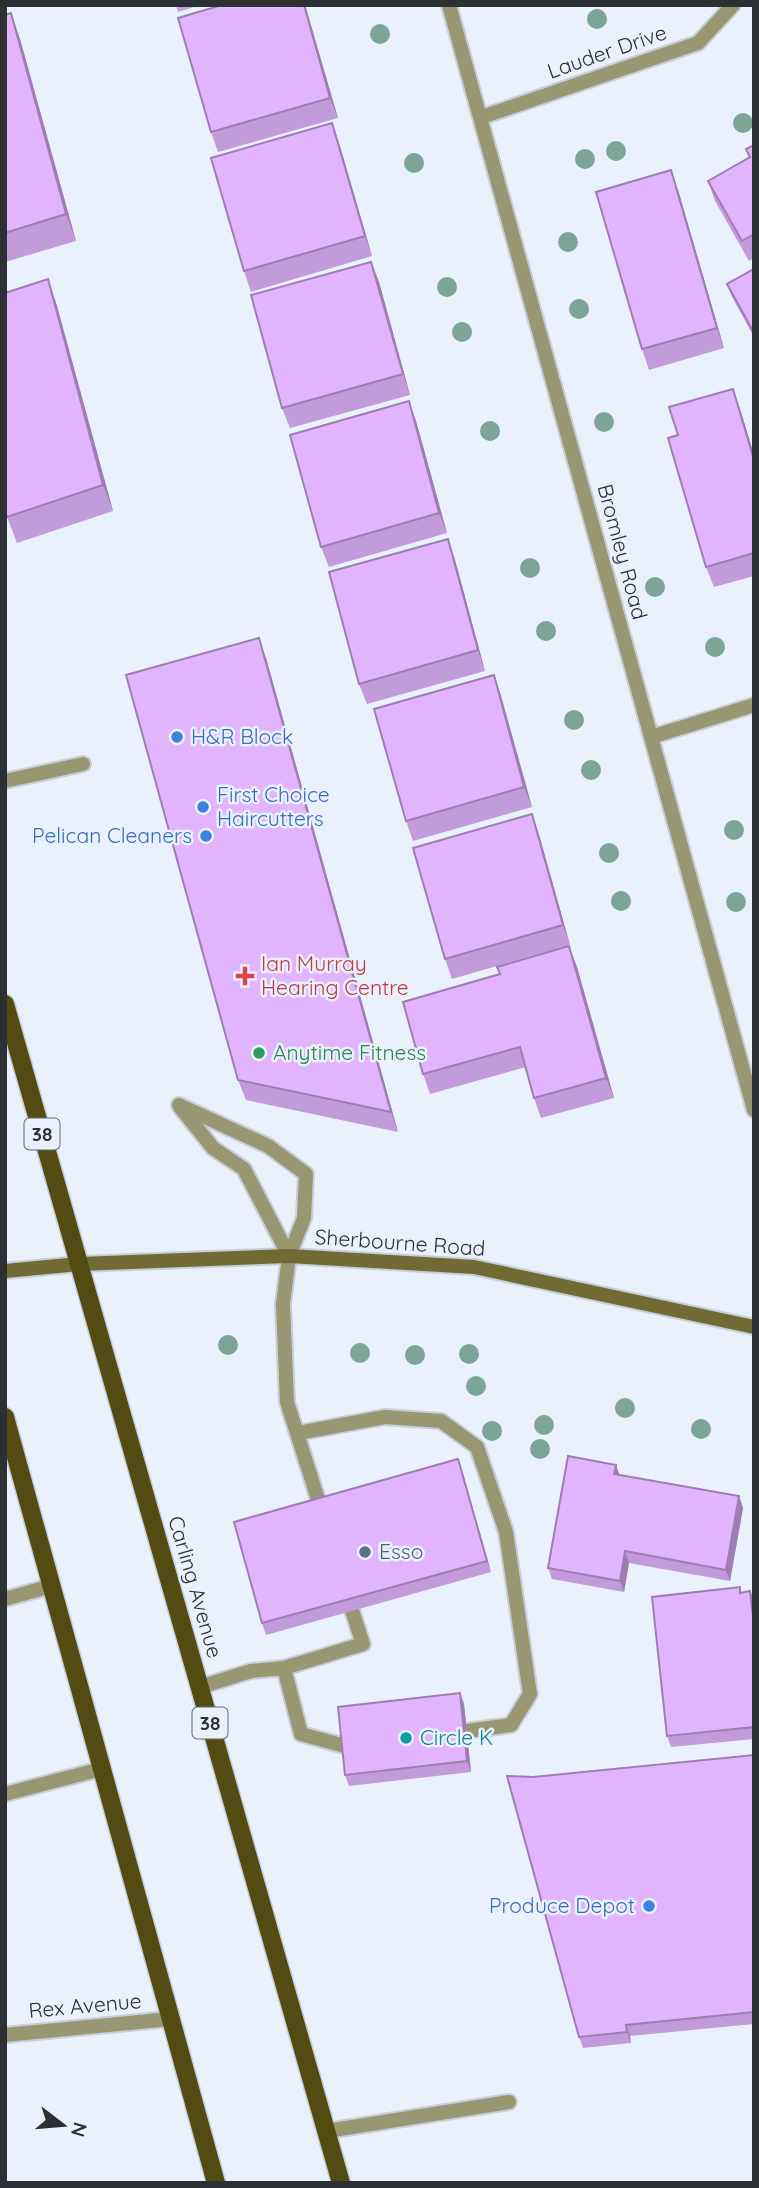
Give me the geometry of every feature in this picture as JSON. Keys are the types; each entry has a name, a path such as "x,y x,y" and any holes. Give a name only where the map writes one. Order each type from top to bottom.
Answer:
{"main road":[{"name":"Carling Avenue","path":"5,1004 341,2183"},
{"path":"5,1417 215,2183"}],"street":[{"name":"Bromley Road","path":"449,5 754,1110"},
{"name":"Lauder Drive","path":"482,117 698,43 733,5"},
{"path":"651,737 754,705"},
{"path":"5,781 83,764"},
{"path":"289,1256 244,1169 213,1148 179,1105 268,1146 306,1174 304,1217 289,1256 283,1304 287,1402 326,1526"},
{"name":"Sherbourne Road","path":"5,1271 79,1264 289,1256 474,1267 754,1326"},
{"path":"298,1433 385,1417 441,1421 477,1447 506,1532 530,1694 511,1725 467,1731"},
{"path":"200,1687 251,1671 284,1668 362,1644 342,1578"},
{"path":"5,1599 51,1586"},
{"path":"284,1668 301,1734 345,1746"},
{"path":"5,1794 102,1769"},
{"name":"Rex Avenue","path":"5,2035 170,2019"},
{"path":"327,2131 509,2102"}],"building":[{"path":"222,5 304,5 330,98 211,132 178,18"},
{"path":"11,13 66,214 5,233 5,15"},
{"path":"332,123 365,236 244,271 211,158"},
{"path":"754,145 754,234 742,241 708,181 750,157 746,149"},
{"path":"671,170 717,328 642,349 596,192"},
{"path":"371,262 403,374 282,408 251,295"},
{"path":"754,269 754,333 727,284"},
{"path":"48,279 103,485 7,517 5,293"},
{"path":"733,389 754,460 754,553 706,567 668,438 678,435 669,407"},
{"path":"409,401 439,513 321,547 290,435"},
{"path":"448,539 478,650 359,684 329,572"},
{"path":"259,638 391,1112 238,1080 126,675"},
{"path":"494,675 524,787 406,821 374,709"},
{"path":"532,814 563,925 445,959 413,848"},
{"path":"569,946 606,1078 534,1098 520,1047 423,1074 403,1002 500,974 497,967"},
{"path":"568,1456 616,1465 614,1474 739,1496 726,1570 625,1551 620,1581 548,1568"},
{"name":"Esso","path":"458,1459 487,1561 262,1623 234,1522"},
{"path":"740,1587 740,1593 750,1591 754,1626 754,1727 667,1736 652,1597"},
{"name":"Circle K","path":"460,1693 467,1761 345,1775 338,1707"},
{"name":"Produce Depot","path":"754,1755 754,2012 626,2025 627,2032 579,2037 507,1776 533,1777"}],"place":[{"name":"H&R Block","path":"177,737"},
{"name":"First Choice Haircutters","path":"203,807"},
{"name":"Pelican Cleaners","path":"206,836"},
{"name":"Ian Murray Hearing Centre","path":"245,976"},
{"name":"Anytime Fitness","path":"259,1053"},
{"name":"Esso","path":"365,1552"},
{"name":"Circle K","path":"406,1738"},
{"name":"Produce Depot","path":"649,1906"}]}
